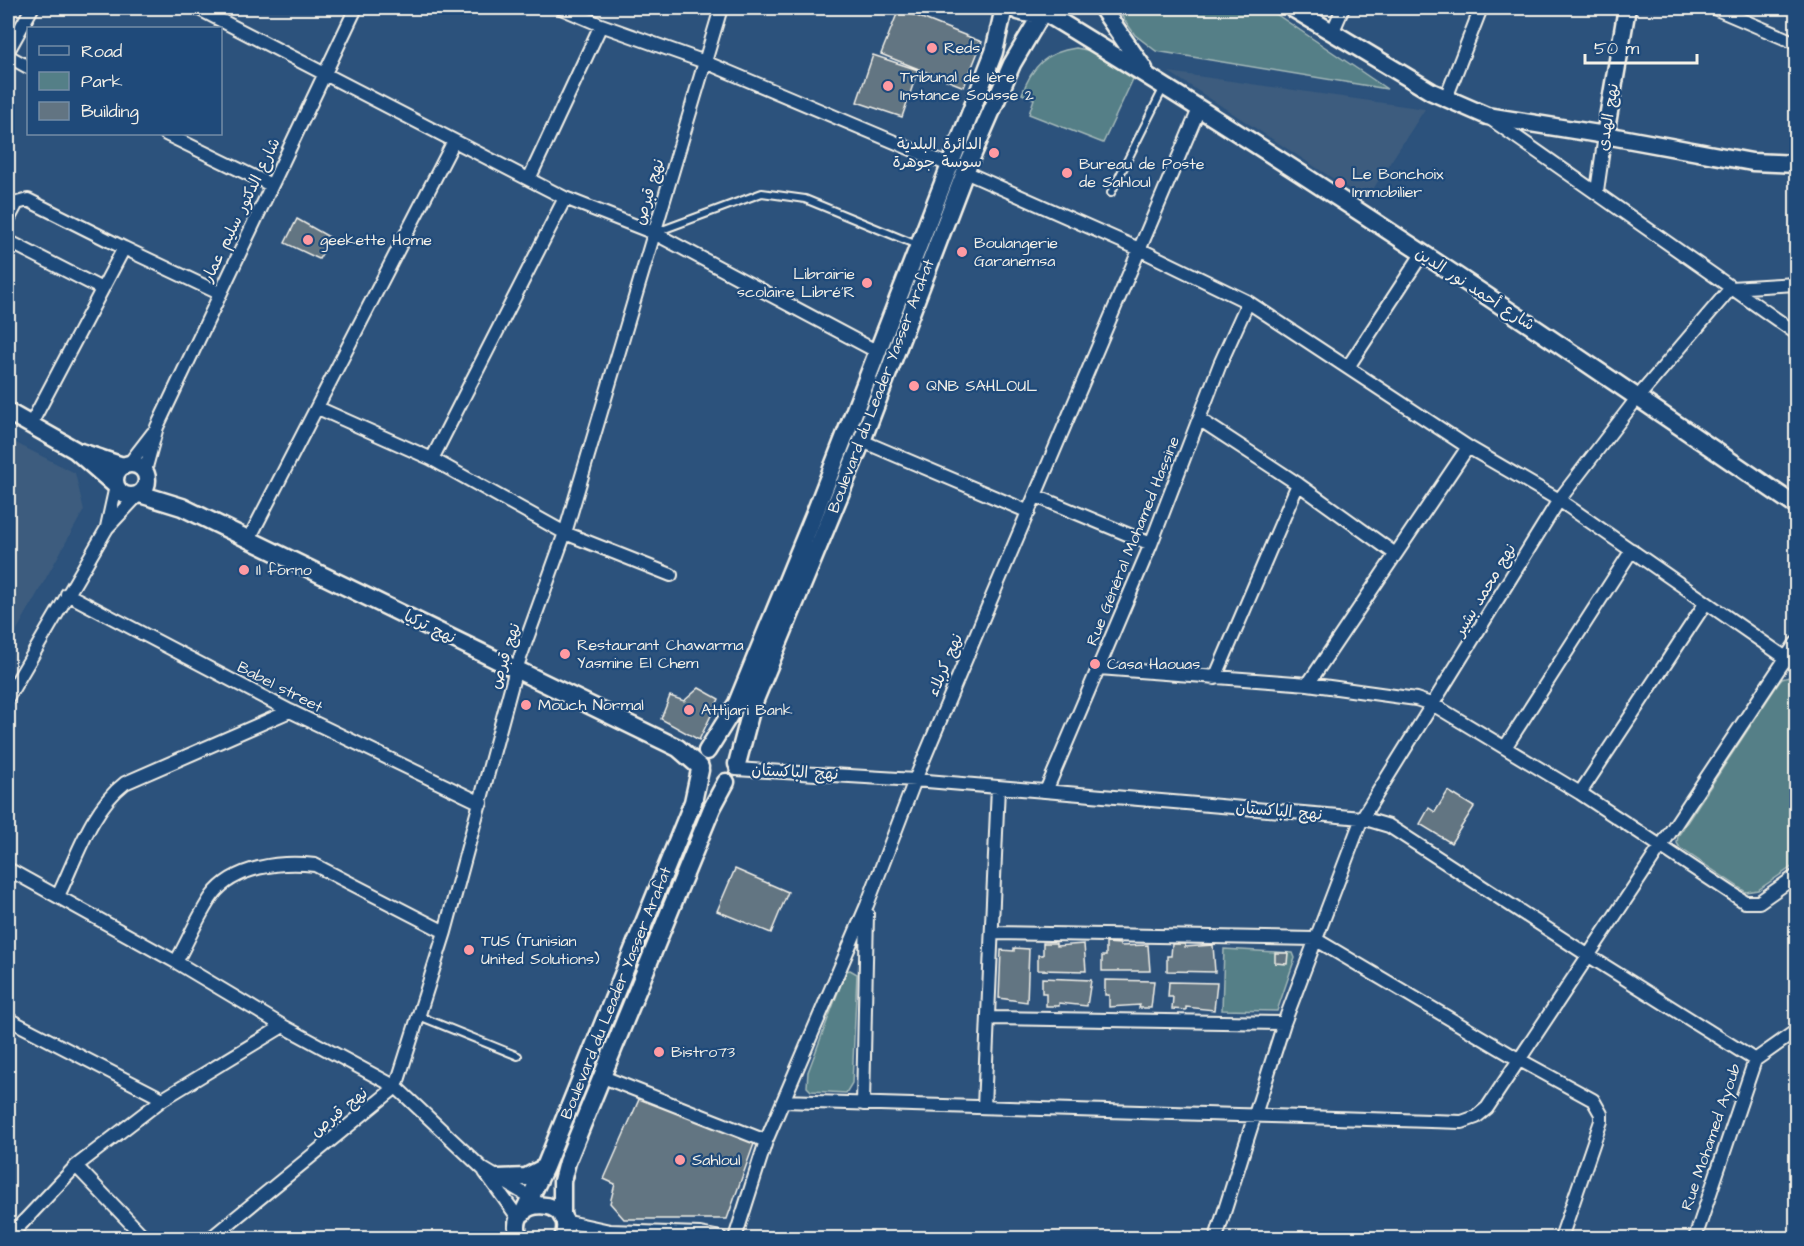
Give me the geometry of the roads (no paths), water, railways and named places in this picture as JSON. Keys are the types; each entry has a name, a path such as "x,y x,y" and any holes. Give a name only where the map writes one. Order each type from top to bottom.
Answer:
{"main road":[{"name":"Boulevard du Leader Yasser Arafat","path":"518,1228 537,1201 545,1167 693,802 703,760 736,703 816,510 917,245 994,52 1004,8"},
{"name":"شارع أحمد نور الدين","path":"1012,8 1019,12 1049,12 1150,76 1638,397 1797,506"},
{"name":"شارع أحمد نور الدين","path":"1102,8 1150,76"},
{"path":"1292,8 1432,92 1487,116 1752,162 1797,164"},
{"name":"نهج الهدى","path":"1605,135 1627,8"},
{"name":"Boulevard du Leader Yasser Arafat","path":"563,1239 562,1181 567,1162 712,808 733,772 752,707 862,441 965,172 1012,64 1049,12"},
{"path":"8,412 75,450 124,495 139,495 147,484 146,474 135,464 126,465 117,470 115,485"},
{"path":"75,450 126,465"},
{"name":"نهج تركيا","path":"146,474 182,507"},
{"name":"نهج تركيا","path":"139,495 182,507 703,760"},
{"path":"717,747 728,750 733,772 719,784 707,780 703,760 717,747"},
{"path":"498,1178 526,1177 545,1167"},
{"path":"537,1201 550,1206 563,1219"}],"street":[{"path":"8,51 32,8"},
{"path":"197,8 214,11 454,141 566,198 654,233 876,351"},
{"name":"شارع الدكتور سليم عمار","path":"157,427 356,8"},
{"path":"561,8 601,25 705,62 949,165"},
{"name":"نهج قبرص","path":"211,1239 396,1087 445,933 516,669 565,533 721,8"},
{"path":"1332,33 1343,8"},
{"path":"1446,98 1481,8"},
{"path":"1714,8 1797,43"},
{"path":"529,179 601,25"},
{"path":"8,56 27,66"},
{"name":"نهج كربلاء","path":"735,1239 766,1141 867,905 915,780 1199,109"},
{"path":"1487,116 1543,158 1597,191 1797,333"},
{"path":"167,135 271,185"},
{"name":"نهج الهدى","path":"1597,191 1605,135"},
{"path":"249,539 454,141"},
{"path":"965,172 1139,249 1248,302 1468,447 1559,500 1705,604 1797,665"},
{"path":"432,459 566,198"},
{"path":"8,220 17,203 28,200 219,293"},
{"path":"8,241 102,289"},
{"path":"31,424 124,248"},
{"path":"1348,367 1422,254"},
{"path":"1731,288 1797,284"},
{"name":"نهج محمد بشير","path":"1216,1239 1284,1023 1314,939 1362,818 1559,500 1638,397 1731,288"},
{"name":"Rue Général Mohamed Hassine","path":"1046,791 1100,668 1248,302"},
{"path":"318,408 432,459 565,533 671,575"},
{"path":"1199,419 1298,484 1394,553"},
{"path":"126,465 157,427"},
{"path":"146,474 157,427"},
{"path":"862,441 1029,512"},
{"path":"1308,684 1394,553 1468,447"},
{"path":"1215,678 1298,484"},
{"path":"107,528 115,485"},
{"path":"8,697 107,528 139,495"},
{"path":"1036,496 1151,544"},
{"path":"1506,746 1632,550"},
{"name":"Babel street","path":"67,594 290,711 481,803"},
{"path":"1580,793 1705,604"},
{"path":"783,1101 1462,1122 1476,1117 1487,1108 1797,643"},
{"path":"1100,668 1308,684 1416,699 1434,705 1506,746 1749,903 1759,902 1797,876"},
{"path":"58,896 101,809 112,793 125,783 290,711"},
{"name":"نهج الباكستان","path":"733,772 915,780 1362,818 1389,826 1589,957 1755,1060"},
{"path":"984,1107 990,1018 998,787"},
{"path":"176,963 212,897 220,887 236,876 282,863 315,865 445,933"},
{"path":"8,869 283,1026 396,1087 483,1169 537,1201"},
{"path":"864,1104 867,905"},
{"path":"993,933 1314,939 1518,1059 1593,1100 1601,1114 1561,1239"},
{"path":"990,1018 1284,1023"},
{"path":"8,1019 163,1099"},
{"path":"8,1239 76,1166 163,1099 283,1026"},
{"name":"Rue Mohamed Ayoub","path":"1695,1239 1755,1060 1797,1031"},
{"path":"603,1077 766,1141"},
{"path":"76,1166 145,1239"},
{"path":"483,1169 518,1228"},
{"path":"563,1219 610,1231 700,1234 722,1239"}],"lane":[{"path":"1112,193 1165,86"},
{"path":"654,233 762,193 805,199 917,245"},
{"path":"419,1016 518,1056"}],"place":[{"name":"Reds","path":"932,48"},
{"name":"Tribunal de 1ère Instance Sousse 2","path":"888,86"},
{"name":"الدائرة البلدية سوسة جوهرة","path":"994,153"},
{"name":"Bureau de Poste de Sahloul","path":"1067,173"},
{"name":"Le Bonchoix Immobilier","path":"1340,183"},
{"name":"geekette Home","path":"308,240"},
{"name":"Boulangerie Garanemsa","path":"962,252"},
{"name":"Librairie scolaire Libré'R","path":"867,283"},
{"name":"QNB SAHLOUL","path":"914,386"},
{"name":"Il forno","path":"244,570"},
{"name":"Restaurant Chawarma Yasmine El Chem","path":"565,654"},
{"name":"Casa Haouas","path":"1095,664"},
{"name":"Mouch Normal","path":"526,705"},
{"name":"Attijari Bank","path":"689,710"},
{"name":"TUS (Tunisian United Solutions)","path":"469,950"},
{"name":"Bistro73","path":"659,1052"},
{"name":"Sahloul","path":"680,1160"}]}
